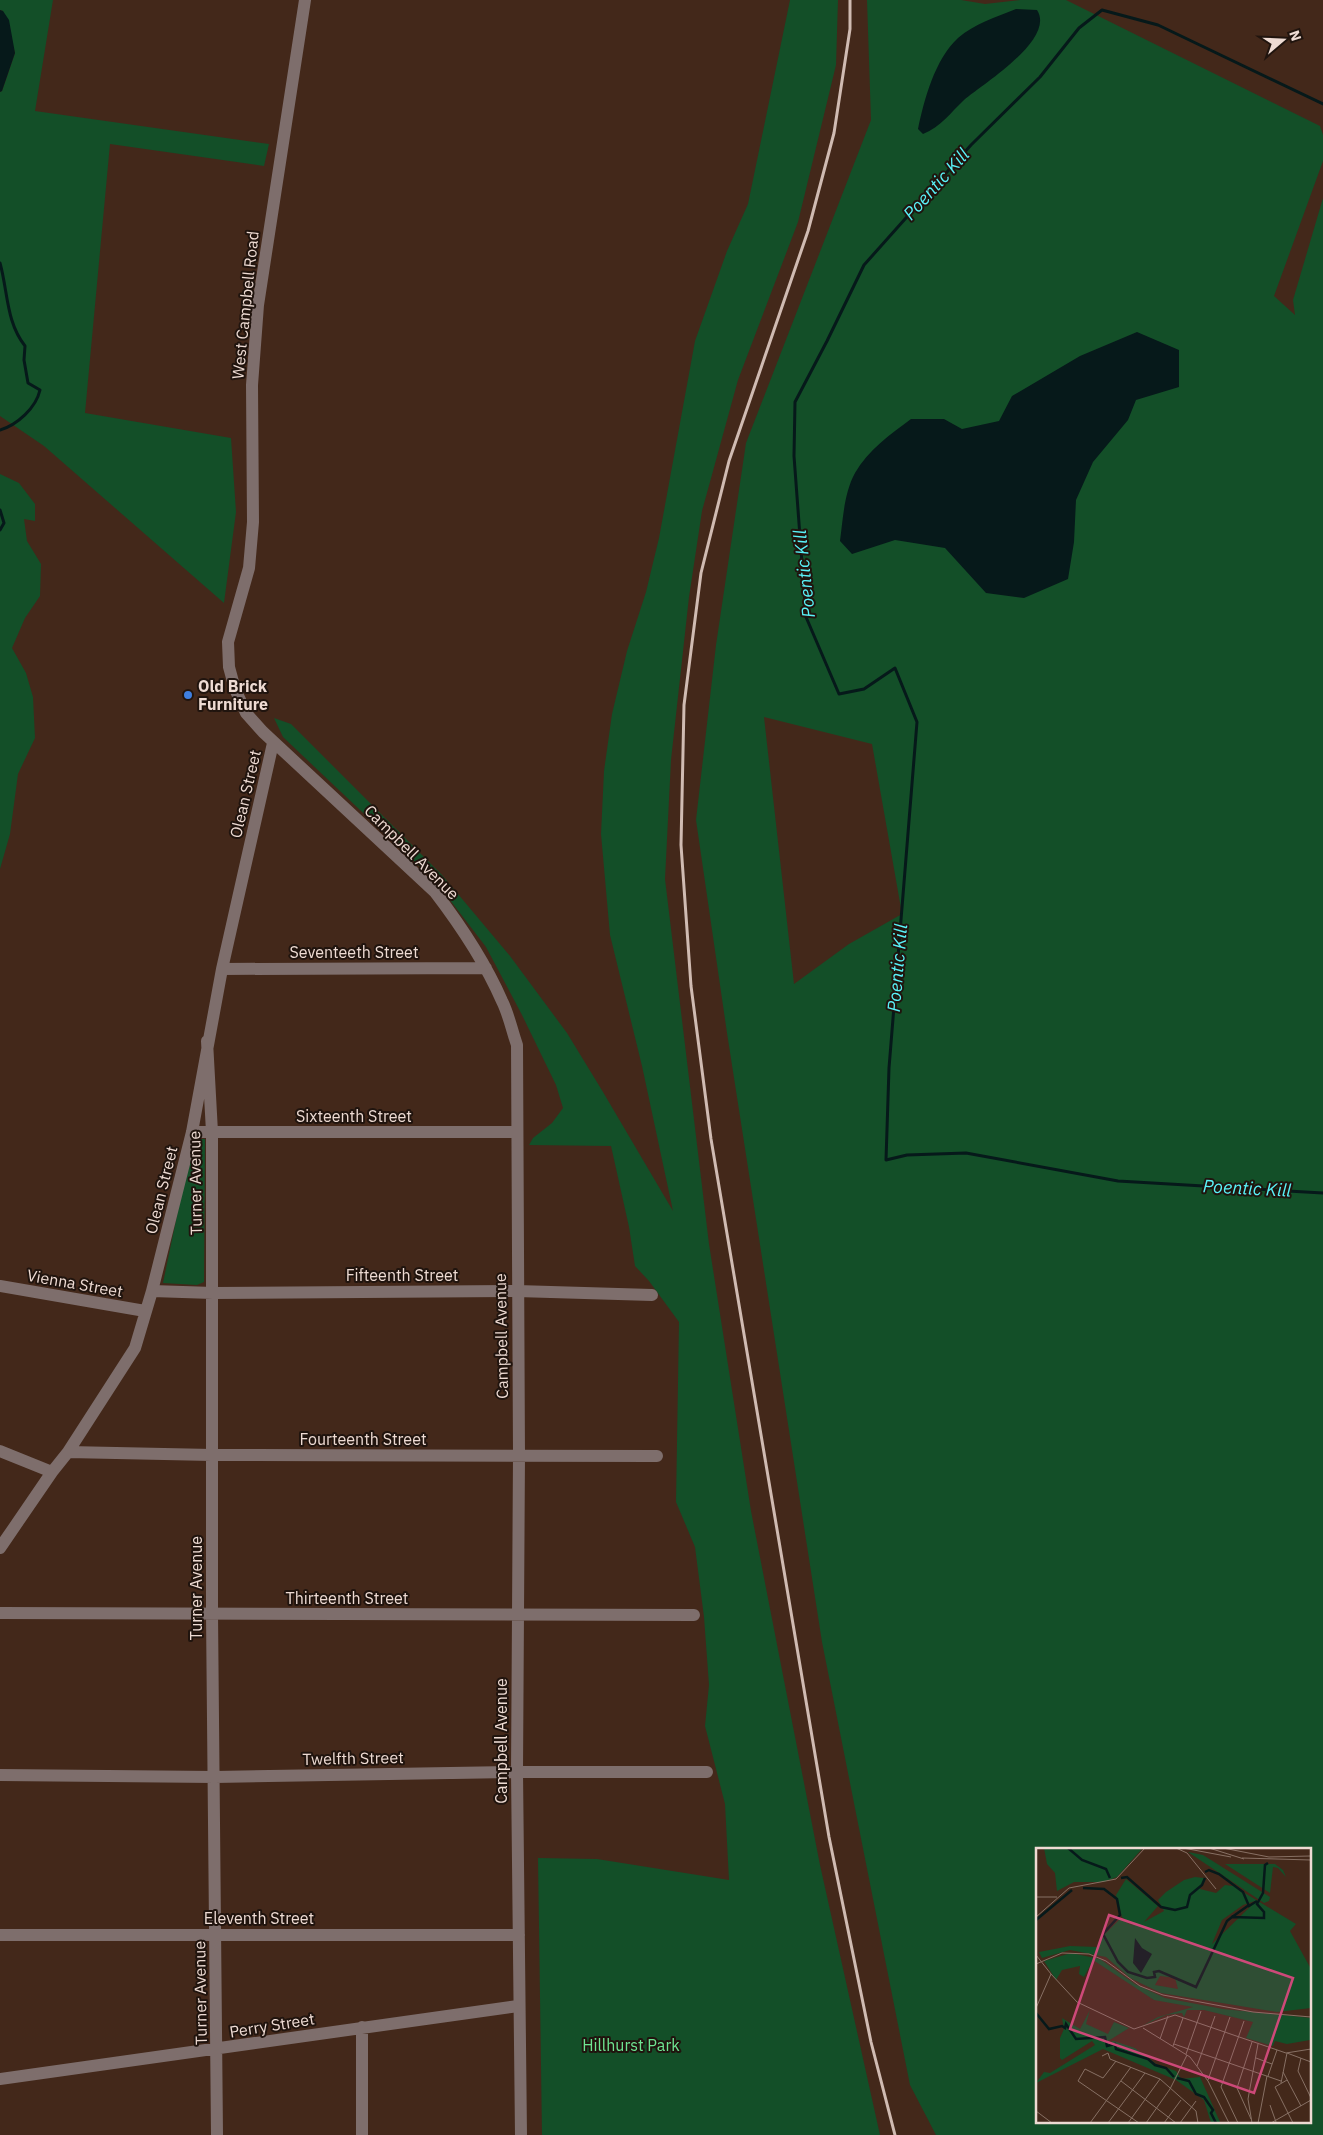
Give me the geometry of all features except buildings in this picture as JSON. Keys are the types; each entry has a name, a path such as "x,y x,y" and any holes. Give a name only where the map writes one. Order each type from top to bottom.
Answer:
{"street":[{"name":"West Campbell Road","path":"228,642 249,568 254,522 252,385 258,305 305,0"},
{"name":"Campbell Avenue","path":"228,642 229,667 235,689 246,713 273,743 387,846 434,892 454,918 486,968 503,1002 517,1045 519,1455 517,1772 518,2006 521,2135"},
{"name":"Olean Street","path":"0,1548 68,1452 135,1348 152,1291 192,1132 207,1042 222,969 273,743"},
{"name":"Seventeeth Street","path":"222,969 486,968"},
{"name":"Turner Avenue","path":"207,1042 212,1132 212,1614 217,2135"},
{"name":"Sixteenth Street","path":"192,1132 516,1132"},
{"name":"Vienna Street","path":"0,1286 145,1311"},
{"name":"Fifteenth Street","path":"152,1291 212,1293 517,1290 652,1295"},
{"path":"0,1451 52,1472"},
{"name":"Fourteenth Street","path":"68,1452 212,1455 657,1456"},
{"name":"Thirteenth Street","path":"0,1613 694,1615"},
{"name":"Twelfth Street","path":"0,1775 215,1777 517,1772 707,1772"},
{"name":"Eleventh Street","path":"0,1935 519,1935"},
{"name":"Perry Street","path":"0,2079 518,2006"},
{"path":"362,2027 362,2135"}],"green space":[{"path":"0,0 53,0 35,111 269,144 264,166 110,144 85,413 231,438 236,512 224,603 44,446 0,416 0,92 2,91 15,53 3,11 0,10"},
{"name":"Hillhurst Park","path":"790,0 838,0 836,65 798,222 738,380 702,511 689,597 671,760 665,879 709,1244 751,1511 820,1865 880,2135 542,2135 538,1858 597,1859 729,1880 725,1804 705,1726 709,1685 704,1617 695,1547 676,1502 679,1322 649,1281 635,1266 629,1227 611,1146 529,1145 533,1138 552,1123 563,1108 556,1085 486,947 437,883 283,737 274,718 291,724 442,875 510,956 567,1033 673,1211 642,1066 610,935 601,834 604,771 612,714 627,651 646,592 659,538 695,341 727,251 748,204"},
{"path":"867,0 961,0 985,4 1020,0 1066,0 1320,126 1323,135 1323,161 1274,296 1295,315 1293,300 1323,198 1323,2135 936,2135 910,2085 822,1642 727,1033 696,820 716,645 746,443 871,120","holes":["764,717 872,744 902,914 849,944 794,984"]},
{"path":"0,474 19,483 35,504 35,521 24,519 27,541 41,564 40,596 25,618 12,648 26,673 33,697 35,738 18,774 10,834 0,869"},
{"path":"196,1139 205,1139 204,1282 197,1285 163,1283 192,1143"}],"shaded area":[{"path":"1016,9 1037,10 1040,22 1036,34 1027,47 1015,60 964,100 940,124 923,134 918,129 927,93 937,68 950,47 958,38 971,29"},
{"path":"0,10 3,11 9,20 15,53 2,91 0,92"},
{"path":"1137,332 1179,350 1179,387 1136,400 1128,420 1093,462 1076,500 1074,542 1068,579 1024,598 986,593 945,548 895,540 852,554 840,541 846,498 855,473 873,450 911,419 944,419 962,429 999,421 1012,396 1080,356"}],"waterway":[{"name":"Poentic Kill","path":"1323,104 1158,25 1102,10 1079,28 1040,77 971,145 864,265 795,402 794,456 806,617 839,694 864,689 895,668 917,722 889,1068 886,1160 907,1155 966,1153 1118,1181 1323,1193"},
{"path":"0,263 14,327 25,346 24,360 28,383 40,390 38,397 25,415 13,424 0,430"},
{"path":"0,510 4,523 0,530"}],"railway":[{"path":"850,0 850,29 834,133 808,231 729,461 701,573 684,705 681,845 691,986 711,1139 829,1837 871,2042 895,2135"}],"place":[{"name":"Old Brick Furniture","path":"188,695"}]}
